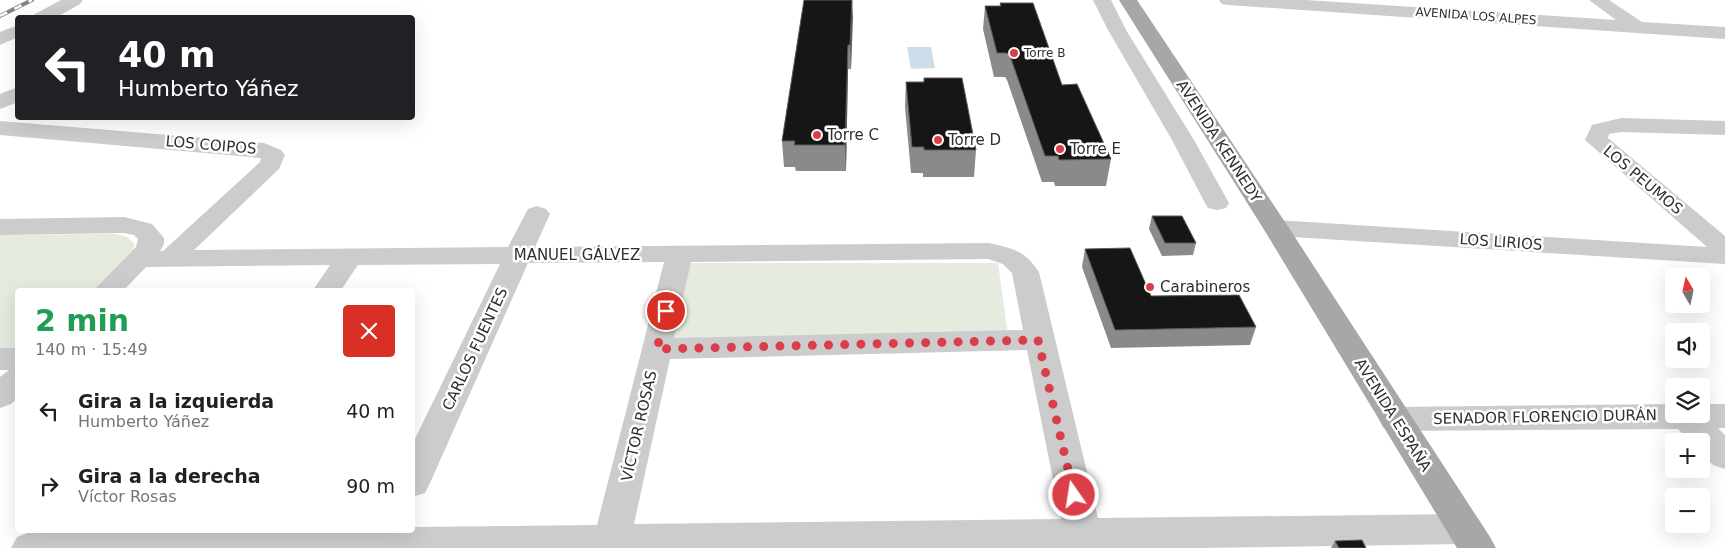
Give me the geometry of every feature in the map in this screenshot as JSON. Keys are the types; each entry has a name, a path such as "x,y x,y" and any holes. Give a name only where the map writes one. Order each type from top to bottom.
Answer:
{"main road":[{"name":"AVENIDA KENNEDY","path":"1128,0 1276,228 1309,283"},
{"name":"AVENIDA ESPAÑA","path":"1309,283 1471,539"}],"street":[{"path":"46,15 74,0"},
{"name":"AVENIDA KENNEDY","path":"1102,0 1217,203"},
{"name":"AVENIDA LOS ALPES","path":"1228,0 1270,1 1725,33"},
{"path":"1461,0 1482,16"},
{"path":"1598,0 1638,27"},
{"path":"0,39 15,32"},
{"path":"0,103 15,95"},
{"path":"1157,96 1190,96"},
{"path":"66,133 87,120"},
{"name":"LOS PEUMOS","path":"1725,128 1621,125 1600,130 1596,140 1725,249"},
{"name":"LOS COIPOS","path":"0,128 264,150 273,155 271,164 170,259"},
{"name":"CARLOS FUENTES","path":"415,477 537,214"},
{"path":"0,227 124,226 142,229 151,238 151,244 140,259 110,288"},
{"name":"LOS LIRIOS","path":"1276,228 1725,256"},
{"name":"MANUEL GÁLVEZ","path":"140,259 989,250 1013,258 1025,272 1038,340"},
{"name":"VÍCTOR ROSAS","path":"612,540 679,254"},
{"path":"328,288 350,257"},
{"path":"657,349 1038,340 1083,534"},
{"path":"0,359 15,359"},
{"path":"0,396 15,381"},
{"name":"SENADOR FLORENCIO DURÁN","path":"1395,419 1665,416"},
{"name":"SENADOR FLORENCIO DURÁN","path":"1710,416 1725,416"},
{"path":"1693,423 1725,456"},
{"path":"30,548 154,538 388,537 612,540 1083,534 1471,539"}],"shaded area":[{"path":"116,234 127,237 135,244 132,254 97,288 15,288 15,352 0,352 0,235"},
{"path":"683,263 998,263 1009,342 667,347"}],"water":[{"path":"907,47 931,47 935,68 911,69"}],"building":[{"path":"804,0 852,0 850,45 848,45 845,145 794,145 795,141 782,141"},
{"path":"1000,3 1033,3 1062,85 1077,84 1111,159 1059,160 1058,156 1045,156 1010,56 1007,53 997,53 985,6 1001,6"},
{"path":"924,78 962,78 976,150 924,150 924,147 912,147 906,82 924,82"},
{"path":"1152,216 1182,216 1196,243 1165,243"},
{"path":"1130,248 1151,296 1239,295 1256,327 1115,330 1085,249"},
{"path":"1362,540 1366,548 1339,548 1335,541"}],"railway":[{"path":"0,16 32,0"}],"place":[{"name":"Torre B","path":"1014,53"},
{"name":"Torre C","path":"817,135"},
{"name":"Torre D","path":"938,140"},
{"name":"Torre E","path":"1060,149"},
{"name":"Carabineros","path":"1150,287"}],"route":[{"path":"666,311 657,349 1038,340 1074,495"}]}
